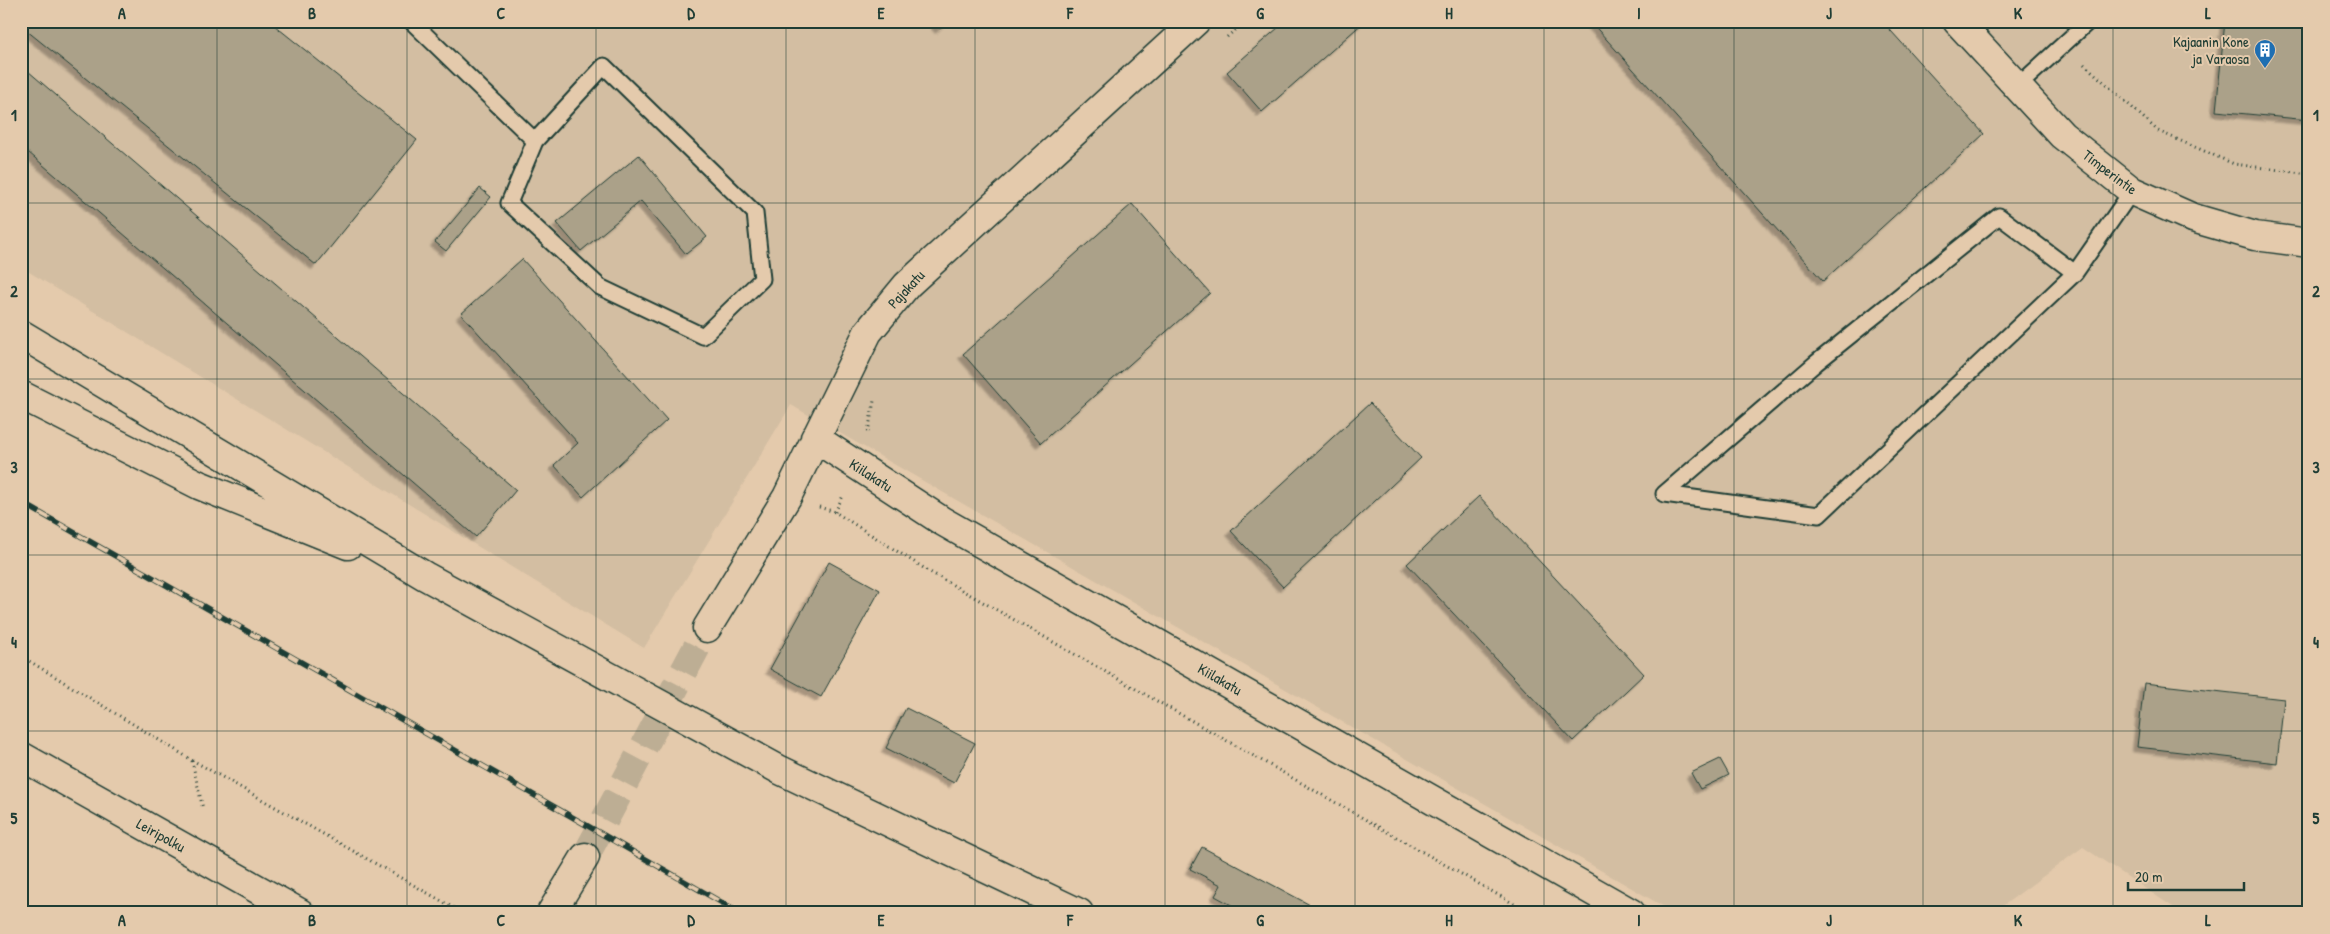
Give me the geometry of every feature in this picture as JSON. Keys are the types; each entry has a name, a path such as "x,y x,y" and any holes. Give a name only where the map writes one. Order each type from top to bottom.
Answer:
{"main road":[{"name":"Pajakatu","path":"707,628 787,497 814,438 868,332 907,284 1196,21"},
{"name":"Timperintie","path":"1957,21 2062,135 2132,191 2202,221 2255,236 2309,243"},
{"path":"21,334 425,576 780,770 1079,913"},
{"path":"21,395 198,485 425,576"},
{"name":"Kiilakatu","path":"814,438 942,521 1631,913"},
{"name":"Leiripolku","path":"21,756 300,913"},
{"path":"551,913 585,857"}],"lane":[{"path":"411,21 535,141"},
{"path":"2017,87 2089,21"},
{"path":"604,66 755,213 762,279 703,336 600,287 509,203 535,141 604,66"},
{"path":"2075,273 1999,216 1816,363 1664,494 1820,515 2075,273 2132,191"}],"path":[{"path":"1223,41 1246,21"},
{"path":"2062,45 2158,131 2234,164 2309,174"},
{"path":"835,512 858,467 874,400"},
{"path":"787,497 835,512 939,577 1530,913"},
{"path":"21,656 192,760 463,913"},
{"path":"192,760 203,809"}],"shaded area":[{"path":"21,21 2309,21 2309,913 2182,913 2083,847 1993,913 1675,913 791,405 644,648 21,267"}],"building":[{"path":"21,21 269,21 417,140 316,265 21,26"},
{"path":"933,21 948,21 940,29"},
{"path":"1286,21 1365,21 1262,112 1227,72"},
{"path":"1590,21 1882,21 1984,134 1823,281"},
{"name":"Kajaanin Kone ja Varaosa","path":"2225,21 2309,28 2309,120 2216,111"},
{"path":"21,65 516,490 476,537 21,146"},
{"path":"639,155 707,237 686,254 641,201 581,251 557,223"},
{"path":"480,188 491,197 446,251 435,242"},
{"path":"1132,204 1210,293 1041,443 963,354"},
{"path":"522,259 667,420 583,497 554,465 578,443 461,314"},
{"path":"1370,403 1421,458 1283,587 1231,531"},
{"path":"1479,496 1644,674 1573,741 1407,564"},
{"path":"829,562 880,590 821,697 770,669"},
{"path":"2144,683 2284,699 2277,763 2137,747"},
{"path":"906,708 975,743 954,783 886,748"},
{"path":"1720,759 1729,775 1700,789 1691,773"},
{"path":"1202,847 1325,913 1246,913 1215,896 1221,885 1190,869"}],"tunnel":[{"path":"585,857 707,628"}],"railway":[{"path":"21,502 740,913"}],"place":[{"name":"Kajaanin Kone ja Varaosa","path":"2265,69"}]}
